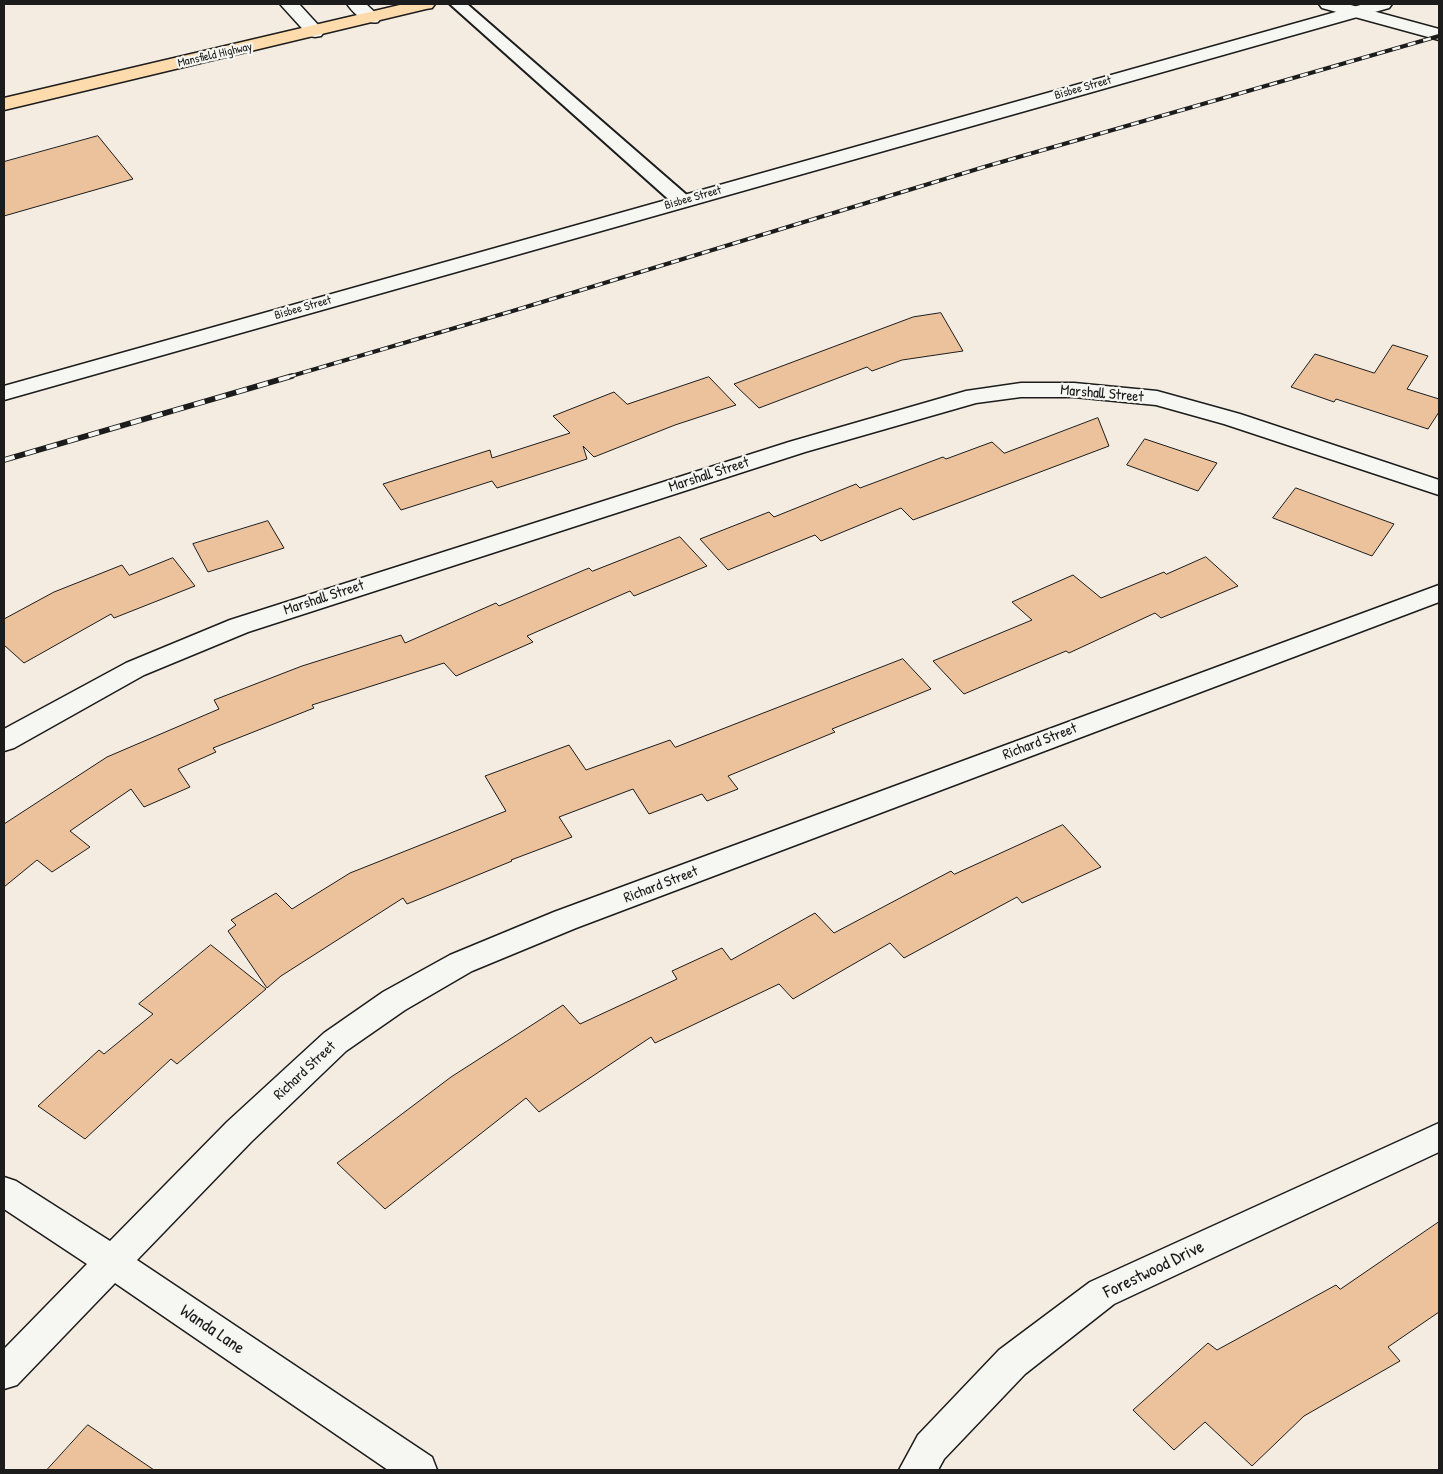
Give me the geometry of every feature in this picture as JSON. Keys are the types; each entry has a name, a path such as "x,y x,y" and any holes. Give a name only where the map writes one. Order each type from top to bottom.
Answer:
{"main road":[{"name":"Mansfield Highway","path":"4,104 315,32 426,4"}],"street":[{"path":"289,4 315,32"},
{"path":"356,4 372,18"},
{"path":"1328,4 1439,35"},
{"name":"Bisbee Street","path":"4,393 1383,4"},
{"name":"Marshall Street","path":"4,741 50,713 135,669 239,626 797,447 974,396 1021,390 1074,390 1157,398 1241,421 1439,488"},
{"name":"Richard Street","path":"4,1373 238,1132 335,1042 394,1001 461,963 565,920 1439,593"},
{"name":"Forestwood Drive","path":"917,1470 931,1447 1012,1362 1102,1292 1439,1137"},
{"name":"Wanda Lane","path":"4,1191 111,1261 419,1470"}],"lane":[{"path":"458,4 682,201"}],"building":[{"path":"98,136 133,179 4,216 4,162"},
{"path":"941,313 963,351 902,360 872,371 867,367 759,408 734,384 913,317"},
{"path":"1393,345 1428,356 1407,389 1439,399 1439,412 1428,429 1336,399 1334,402 1291,387 1315,354 1374,373"},
{"path":"709,377 736,405 675,425 594,457 583,446 587,459 497,488 492,481 401,510 383,484 490,450 492,458 570,433 553,416 614,392 627,404"},
{"path":"1098,418 1109,446 913,520 901,508 821,541 815,535 728,570 700,539 769,512 774,517 856,484 860,488 943,457 946,459 992,442 1004,453"},
{"path":"1145,439 1217,463 1198,491 1127,465"},
{"path":"1296,488 1394,524 1372,556 1273,518"},
{"path":"268,521 284,548 208,572 193,544"},
{"path":"680,537 707,566 634,596 630,591 527,636 533,642 456,676 444,663 312,705 314,708 213,748 216,752 178,769 190,787 144,807 131,789 70,831 90,847 52,872 37,860 4,887 4,824 107,757 219,709 214,700 302,666 401,635 405,643 496,603 499,606 589,568 592,571"},
{"path":"1206,557 1238,586 1161,618 1155,613 1069,653 1066,651 964,694 933,661 1032,620 1012,602 1073,575 1101,598"},
{"path":"173,558 195,586 114,618 111,614 24,663 4,645 4,619 54,592 122,565 129,575"},
{"path":"903,659 931,689 832,729 835,732 728,776 738,789 707,801 702,794 649,814 633,789 559,817 572,837 511,860 407,904 403,898 281,976 267,988 228,931 236,925 231,920 276,893 292,909 350,873 506,811 485,776 569,745 586,770 670,740 675,747"},
{"path":"1063,825 1101,867 1022,903 1017,897 904,958 890,943 793,999 779,984 655,1043 651,1037 539,1112 526,1098 385,1209 337,1163 451,1077 563,1005 580,1024 677,979 672,971 722,948 731,960 815,913 834,933 951,871 954,874"},
{"path":"211,945 266,989 177,1064 171,1059 85,1139 38,1106 99,1050 104,1054 153,1014 139,1004"},
{"path":"1439,1222 1439,1312 1388,1347 1400,1361 1304,1416 1252,1466 1205,1422 1174,1450 1133,1410 1208,1343 1217,1350 1336,1285 1340,1289"},
{"path":"88,1425 154,1470 47,1470"}],"railway":[{"path":"288,377 516,310 984,167 1439,36"},
{"path":"4,460 292,376"}]}
